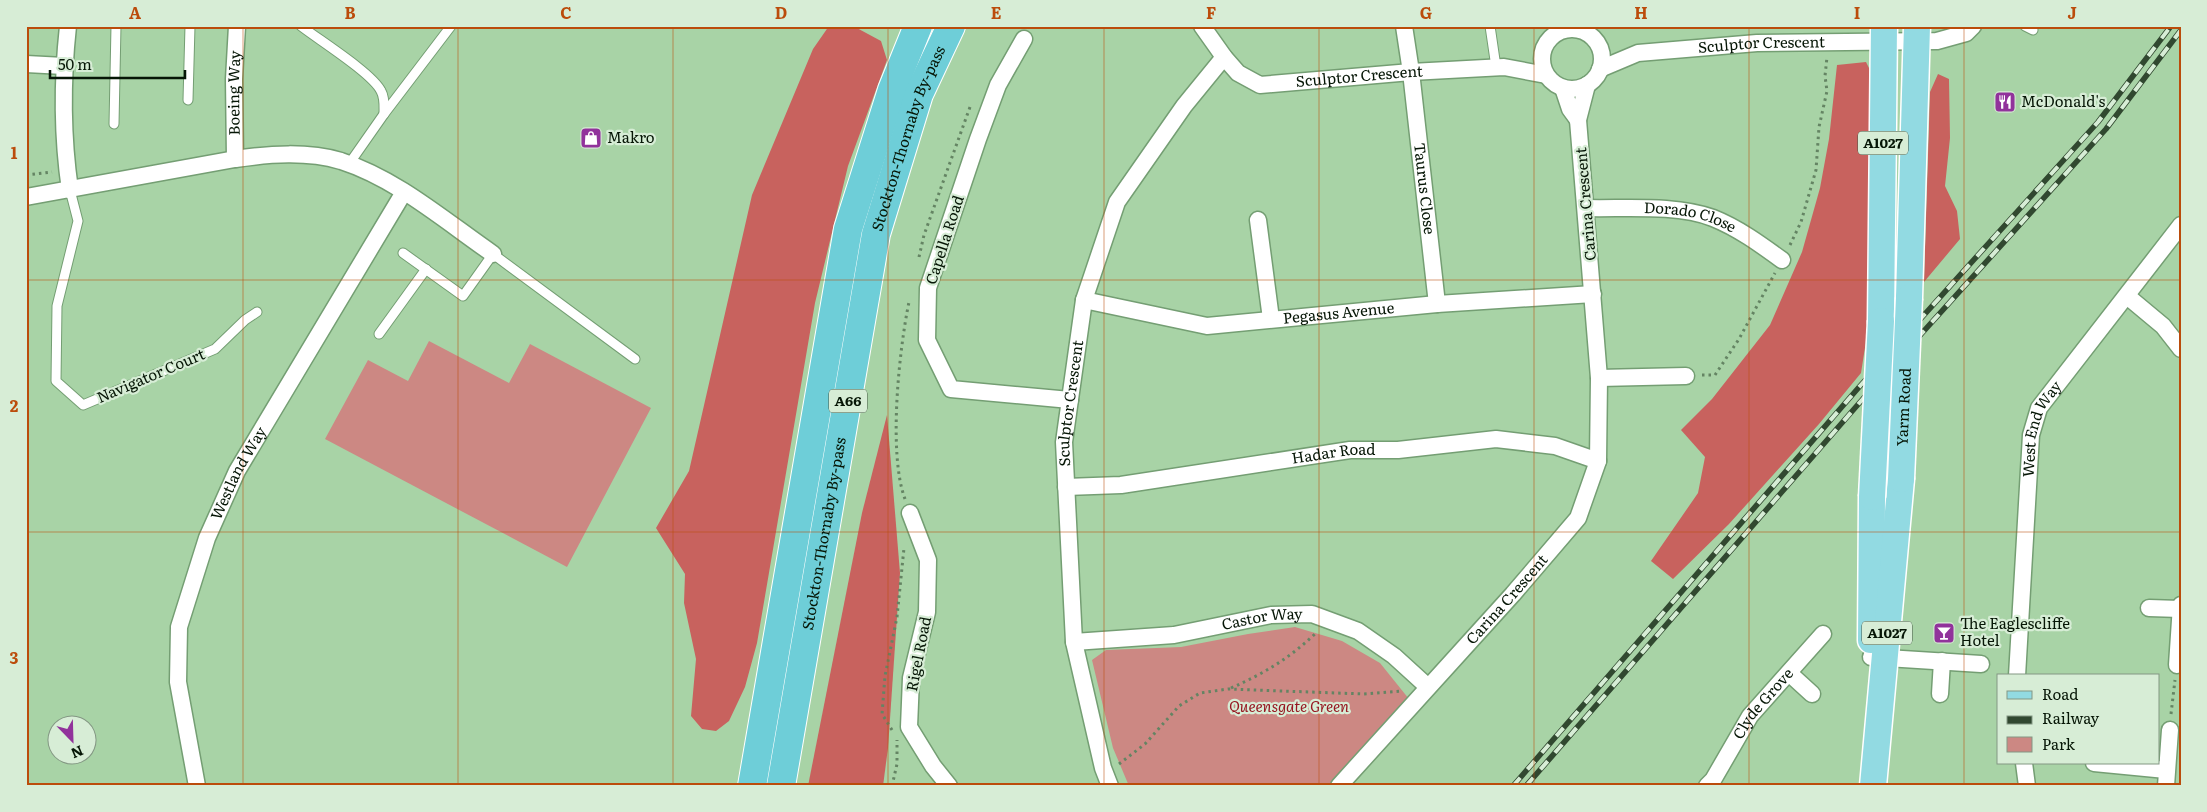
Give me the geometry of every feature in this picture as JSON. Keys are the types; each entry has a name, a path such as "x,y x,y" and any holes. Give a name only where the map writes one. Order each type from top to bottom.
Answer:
{"highway":[{"name":"Stockton-Thornaby By-pass","path":"752,786 848,229 892,90 918,26"},
{"name":"Stockton-Thornaby By-pass","path":"781,786 876,234 919,94 950,26"}],"main road":[{"name":"Yarm Road","path":"1878,657 1872,497 1881,321 1884,33"},
{"name":"Yarm Road","path":"1872,786 1878,657 1901,479 1910,298 1917,33"}],"street":[{"path":"68,26 64,66 63,120 70,190"},
{"name":"Boeing Way","path":"235,159 234,78 237,26"},
{"name":"Sculptor Crescent","path":"1202,26 1238,73 1260,85 1411,72 1500,67 1546,75"},
{"name":"Taurus Close","path":"1404,26 1411,72 1436,304"},
{"name":"Sculptor Crescent","path":"1600,69 1638,53 1884,33 1917,33 1948,39 1966,33 1974,26"},
{"path":"1576,28 1590,36 1599,47 1602,54 1600,69 1597,76 1587,85 1571,89 1563,88 1546,75 1543,68 1543,52 1556,30 1562,31 1576,28"},
{"name":"Capella Road","path":"1024,39 998,85 928,288 927,340 951,389 1070,400"},
{"name":"Sculptor Crescent","path":"1599,47 1626,49 1638,53"},
{"name":"Sculptor Crescent","path":"1500,67 1543,52"},
{"name":"Sculptor Crescent","path":"1110,786 1103,768 1074,642 1064,442 1084,300 1117,202 1184,106 1224,57"},
{"path":"26,64 64,66"},
{"name":"Carina Crescent","path":"1339,786 1513,594 1578,518 1598,461 1599,378 1594,294 1578,120 1587,85"},
{"name":"Carina Crescent","path":"1563,88 1570,109 1578,120"},
{"path":"26,197 235,159 268,154 300,155 340,161 378,176 493,254"},
{"name":"Westland Way","path":"197,786 178,682 179,628 207,538 237,471 404,192"},
{"name":"Dorado Close","path":"1586,208 1675,210 1711,218 1744,233 1782,260"},
{"path":"1258,220 1271,319"},
{"name":"West End Way","path":"2017,674 2031,435 2039,408 2181,225"},
{"name":"Pegasus Avenue","path":"1084,300 1207,326 1436,304 1594,294"},
{"path":"2127,296 2163,326 2181,349"},
{"path":"1599,378 1686,376"},
{"name":"Hadar Road","path":"1066,487 1121,485 1350,450 1398,450 1496,439 1555,446 1598,461"},
{"name":"Rigel Road","path":"910,513 928,560 927,612 911,678 909,727 933,766 949,786"},
{"path":"2177,664 2181,605"},
{"path":"2149,608 2180,609"},
{"name":"Castor Way","path":"1074,642 1174,634 1271,616 1312,614 1358,631 1394,656 1428,687"},
{"name":"Clyde Grove","path":"1713,784 1750,716 1823,634"},
{"path":"1878,657 1981,664"},
{"path":"1940,694 1942,661"},
{"path":"1789,673 1812,694"},
{"path":"2099,764 2166,778 2170,730"},
{"path":"2027,786 2029,764"}],"lane":[{"path":"114,124 116,26"},
{"path":"188,100 190,26"},
{"path":"301,26 371,78 381,90 384,100 384,114"},
{"path":"349,164 384,114 451,26"},
{"path":"1490,26 1500,67"},
{"name":"Navigator Court","path":"70,190 78,221 57,306 56,381 83,405 215,349 245,320 257,312"},
{"path":"403,253 463,296 493,254 635,359"},
{"path":"379,334 426,269"}],"path":[{"path":"1686,376 1715,374 1739,338 1801,222 1816,170 1819,127 1827,91 1825,76 1828,54"},
{"path":"26,175 68,171"},
{"path":"892,786 897,764 897,738 882,714 885,676 897,617 900,573 910,513 900,485 897,431"},
{"path":"1228,690 1264,674 1294,653 1328,620"},
{"path":"2170,730 2177,664"},
{"path":"1103,768 1119,764 1145,744 1179,706 1200,693 1228,690 1364,694 1428,687"}],"green space":[{"path":"429,341 509,383 530,344 651,408 567,567 325,439 368,360 408,381"},
{"name":"Queensgate Green","path":"1295,627 1342,641 1380,663 1413,704 1339,786 1129,786 1113,748 1092,660 1106,650 1181,647"}],"shaded area":[{"path":"829,26 855,27 881,41 887,60 848,166 815,303 757,643 745,687 729,721 716,731 702,729 691,716 696,659 684,603 685,574 656,528 689,471 752,195 813,49"},
{"path":"1866,62 1874,78 1869,322 1861,373 1819,424 1729,524 1673,579 1651,561 1698,493 1705,457 1681,430 1712,399 1770,325 1802,252 1820,188 1829,139 1837,65"},
{"path":"1938,74 1949,79 1950,138 1945,186 1957,211 1960,239 1924,282 1930,92"},
{"path":"887,415 900,573 888,748 883,786 808,786 862,513"}],"railway":[{"path":"1513,786 1860,386 2098,122 2171,26"},
{"path":"1526,786 1868,393 2106,129 2181,30"}],"place":[{"name":"McDonald's","path":"2005,102"},
{"name":"Makro","path":"591,138"},
{"name":"The Eaglescliffe Hotel","path":"1944,633"}]}
